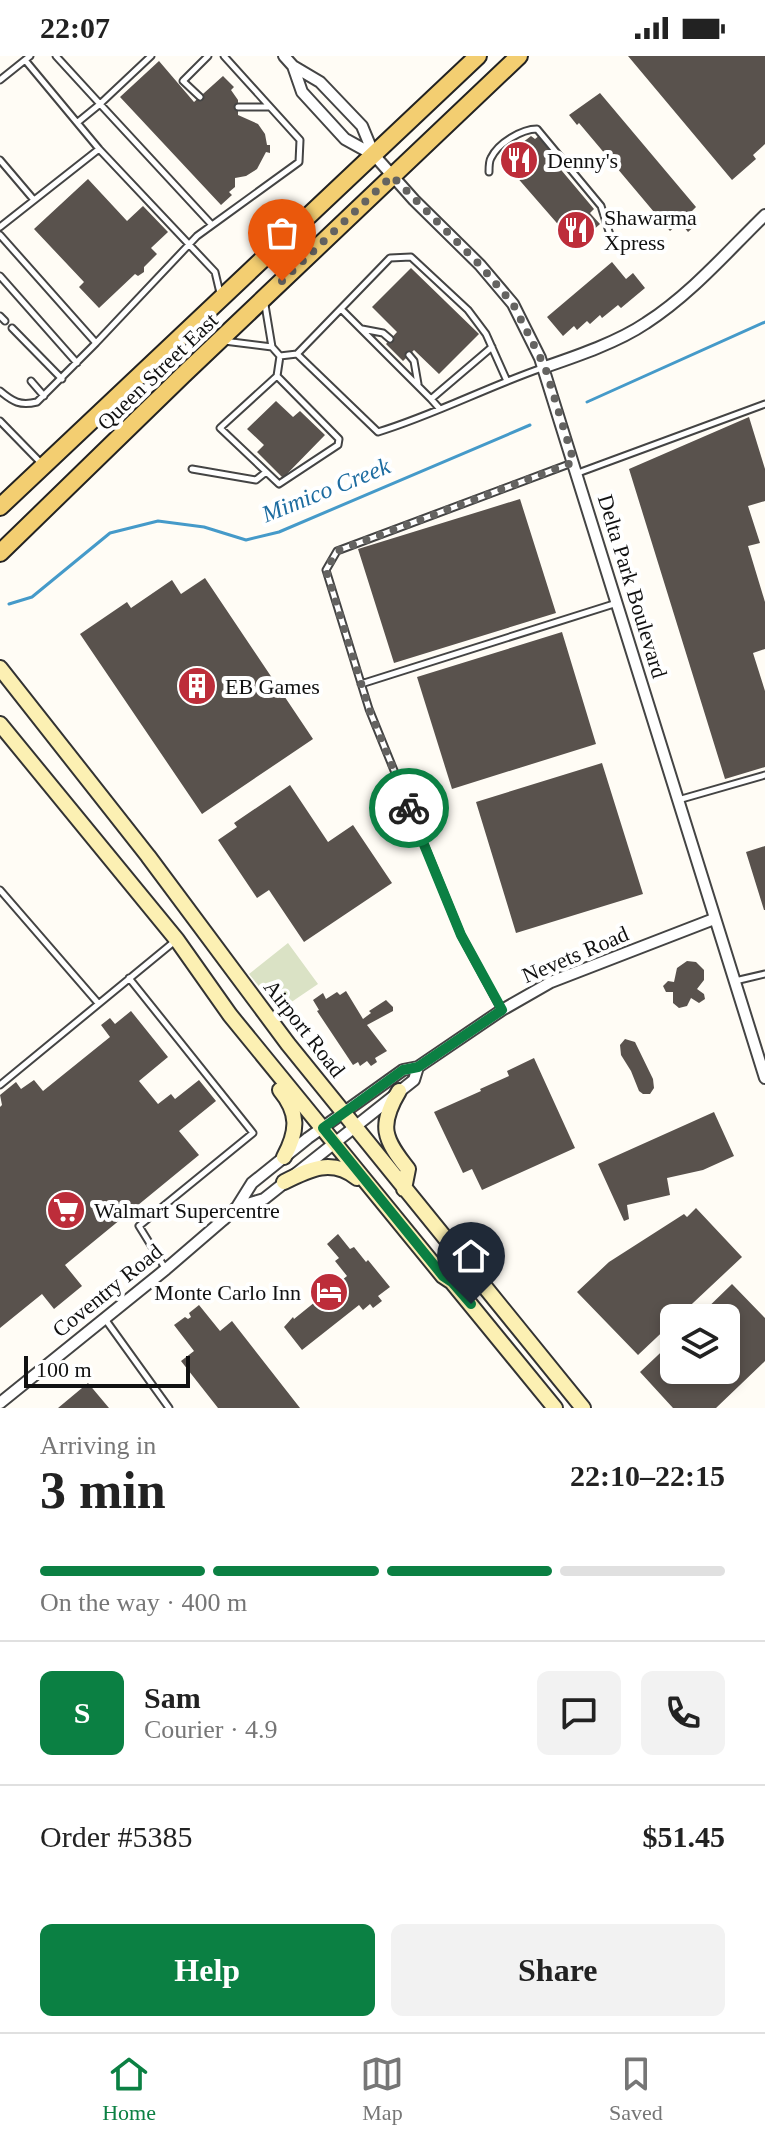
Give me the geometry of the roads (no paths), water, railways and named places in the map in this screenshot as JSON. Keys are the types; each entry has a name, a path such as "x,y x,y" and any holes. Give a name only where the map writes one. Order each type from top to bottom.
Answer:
{"main road":[{"name":"Queen Street East","path":"0,507 478,56"},
{"name":"Queen Street East","path":"0,553 519,56"},
{"path":"219,341 219,328 245,303 240,282"},
{"name":"Airport Road","path":"0,668 133,836 288,1044 583,1408"},
{"path":"0,724 177,940 230,1015 555,1408"},
{"path":"270,1064 273,1081 294,1111 296,1122 294,1137 284,1157"},
{"path":"399,1091 387,1114 385,1129 393,1150 408,1169 404,1189"},
{"path":"284,1182 311,1168 331,1167 354,1175 375,1193"}],"street":[{"path":"284,56 293,66 320,82 362,126 374,155"},
{"path":"293,66 302,92 345,139 374,155"},
{"name":"Delta Park Boulevard","path":"374,155 480,265 513,304 545,367 714,919 764,1070"},
{"path":"545,367 645,324 691,288 765,215"},
{"name":"Nevets Road","path":"344,1114 403,1070 418,1067 502,1010 551,982 714,919"},
{"name":"Nevets Road","path":"355,1127 414,1080 418,1067"},
{"name":"Coventry Road","path":"0,1403 166,1269 237,1207 252,1183 344,1114"},
{"name":"Coventry Road","path":"237,1207 264,1199 355,1127"}],"lane":[{"path":"56,56 212,225"},
{"path":"78,122 151,56"},
{"path":"200,97 183,81 208,56"},
{"path":"0,391 12,402 25,405 37,402 190,243 299,162 300,140 226,57"},
{"path":"0,80 28,58 99,149 215,272 220,301"},
{"path":"238,107 270,107"},
{"path":"489,172 491,158 497,151 519,133 537,129 601,206 611,238"},
{"path":"0,227 99,149"},
{"path":"0,160 34,200"},
{"path":"0,235 96,343"},
{"path":"280,356 297,354 390,258 411,257 468,310 486,334 507,381"},
{"path":"0,276 77,363"},
{"path":"264,298 272,347 280,356"},
{"path":"341,309 439,408"},
{"path":"12,328 62,379"},
{"path":"361,329 383,333 390,339"},
{"path":"219,341 272,347"},
{"path":"431,399 492,347"},
{"path":"297,354 378,432 545,367"},
{"path":"409,355 414,361 419,386"},
{"path":"277,376 339,439 338,445 279,484 220,428 277,376 280,356"},
{"path":"31,381 44,396"},
{"path":"502,1010 461,935 369,709 326,570 337,551 765,404"},
{"path":"0,421 43,465"},
{"path":"192,469 256,480 266,472"},
{"path":"361,684 618,603"},
{"path":"677,800 765,775"},
{"path":"0,890 98,1003"},
{"path":"0,1085 177,940"},
{"path":"734,981 765,974"},
{"path":"129,978 253,1133 139,1226 166,1269"},
{"path":"105,1318 169,1408"}],"waterway":[{"name":"Mimico Creek","path":"587,402 765,322"},
{"name":"Mimico Creek","path":"9,604 32,597 110,533 158,521 204,527 246,540 279,532 530,425"}],"place":[{"name":"Denny's","path":"519,160"},
{"name":"Shawarma Xpress","path":"576,230"},
{"name":"EB Games","path":"197,686"},
{"name":"Walmart Supercentre","path":"66,1210"},
{"name":"Monte Carlo Inn","path":"329,1292"}]}
